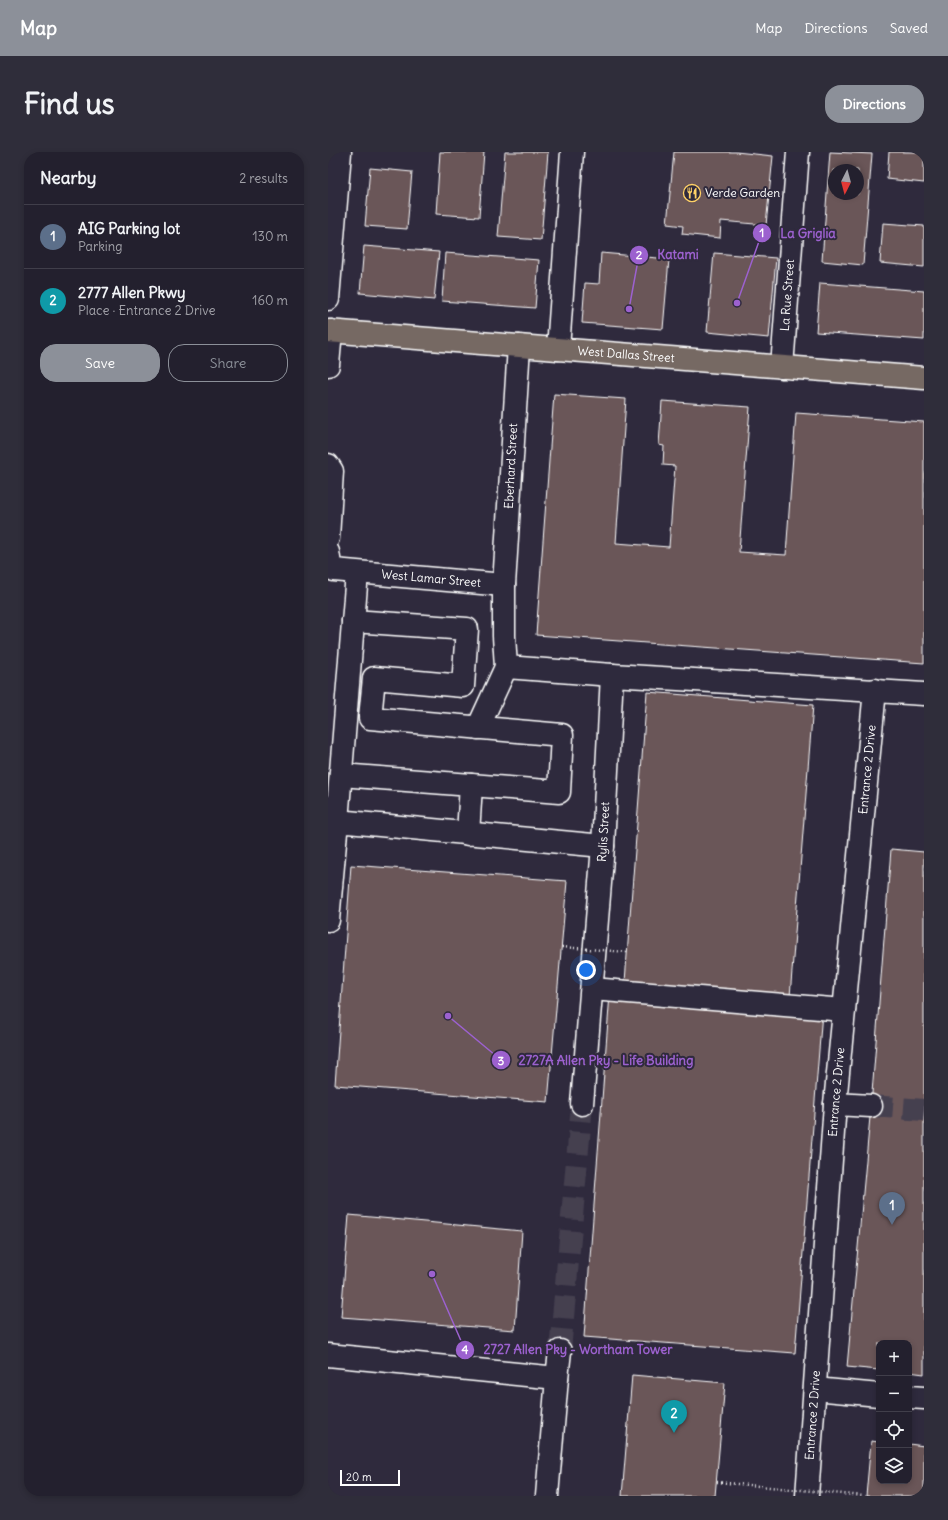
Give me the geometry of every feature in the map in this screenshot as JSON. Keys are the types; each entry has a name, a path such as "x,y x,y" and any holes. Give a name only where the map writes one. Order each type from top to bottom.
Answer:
{"main road":[{"name":"West Dallas Street","path":"330,331 924,378"}],"street":[{"path":"328,299 340,152"},
{"path":"558,349 572,152"},
{"name":"La Rue Street","path":"782,367 798,152"},
{"path":"328,365 330,331"},
{"name":"Eberhard Street","path":"506,667 504,636 504,585 519,346"},
{"path":"328,465 332,471 328,538"},
{"name":"West Lamar Street","path":"328,552 330,565 334,570 504,585"},
{"path":"328,920 357,572"},
{"path":"341,775 559,792 562,734 370,718 374,678 463,686 467,629 353,621"},
{"path":"478,728 506,667 924,694"},
{"name":"Rylis Street","path":"582,1104 603,846 612,675"},
{"name":"Entrance 2 Drive","path":"807,1496 835,1104 875,690"},
{"path":"468,834 471,785"},
{"path":"337,821 603,846"},
{"path":"592,988 844,1010"},
{"path":"835,1104 871,1106"},
{"path":"547,1496 560,1351"},
{"path":"328,1356 557,1378"},
{"path":"815,1390 876,1395"},
{"path":"912,1397 924,1398"}],"path":[{"path":"562,947 627,952"},
{"path":"717,1482 864,1496"}],"building":[{"path":"440,152 484,152 479,217 436,214"},
{"path":"505,152 548,152 541,240 498,237"},
{"path":"674,152 736,152 773,156 766,225 721,221 720,238 682,234 683,226 667,224"},
{"path":"830,152 872,154 863,265 822,261 828,179 828,200 864,200 864,164 829,164"},
{"path":"889,152 924,152 924,183 887,179"},
{"path":"370,168 412,172 407,229 365,226"},
{"path":"883,223 924,226 924,267 880,263"},
{"path":"364,246 439,252 434,300 360,293"},
{"path":"445,253 539,260 535,308 442,301"},
{"path":"601,253 669,259 663,329 582,323 585,283 599,284"},
{"path":"714,253 776,258 769,338 707,332"},
{"path":"820,283 924,291 924,340 816,332"},
{"path":"554,394 626,399 616,543 669,547 675,466 663,465 664,446 659,445 662,401 750,407 739,552 786,555 796,413 924,422 924,663 536,635"},
{"path":"647,692 813,705 789,1009 822,1012 795,1353 584,1337 610,994 624,995"},
{"path":"891,849 924,852 924,1374 912,1372 912,1340 876,1340 876,1370 847,1367 871,1106"},
{"path":"351,865 567,881 548,1102 335,1085"},
{"path":"349,1215 522,1231 515,1330 341,1317"},
{"path":"632,1375 725,1383 715,1496 622,1496"},
{"path":"871,1441 876,1442 876,1484 912,1484 912,1444 924,1446 924,1496 866,1496"}],"tunnel":[{"path":"560,1351 582,1104"},
{"path":"871,1106 924,1110"}],"place":[{"name":"Verde Garden","path":"692,193"},
{"name":"La Griglia","path":"737,303"},
{"name":"Katami","path":"629,309"},
{"name":"2727A Allen Pky - Life Building","path":"448,1016"},
{"name":"AIG Parking lot","path":"892,1225"},
{"name":"2727 Allen Pky - Wortham Tower","path":"432,1274"},
{"name":"2777 Allen Pkwy","path":"674,1433"}]}
